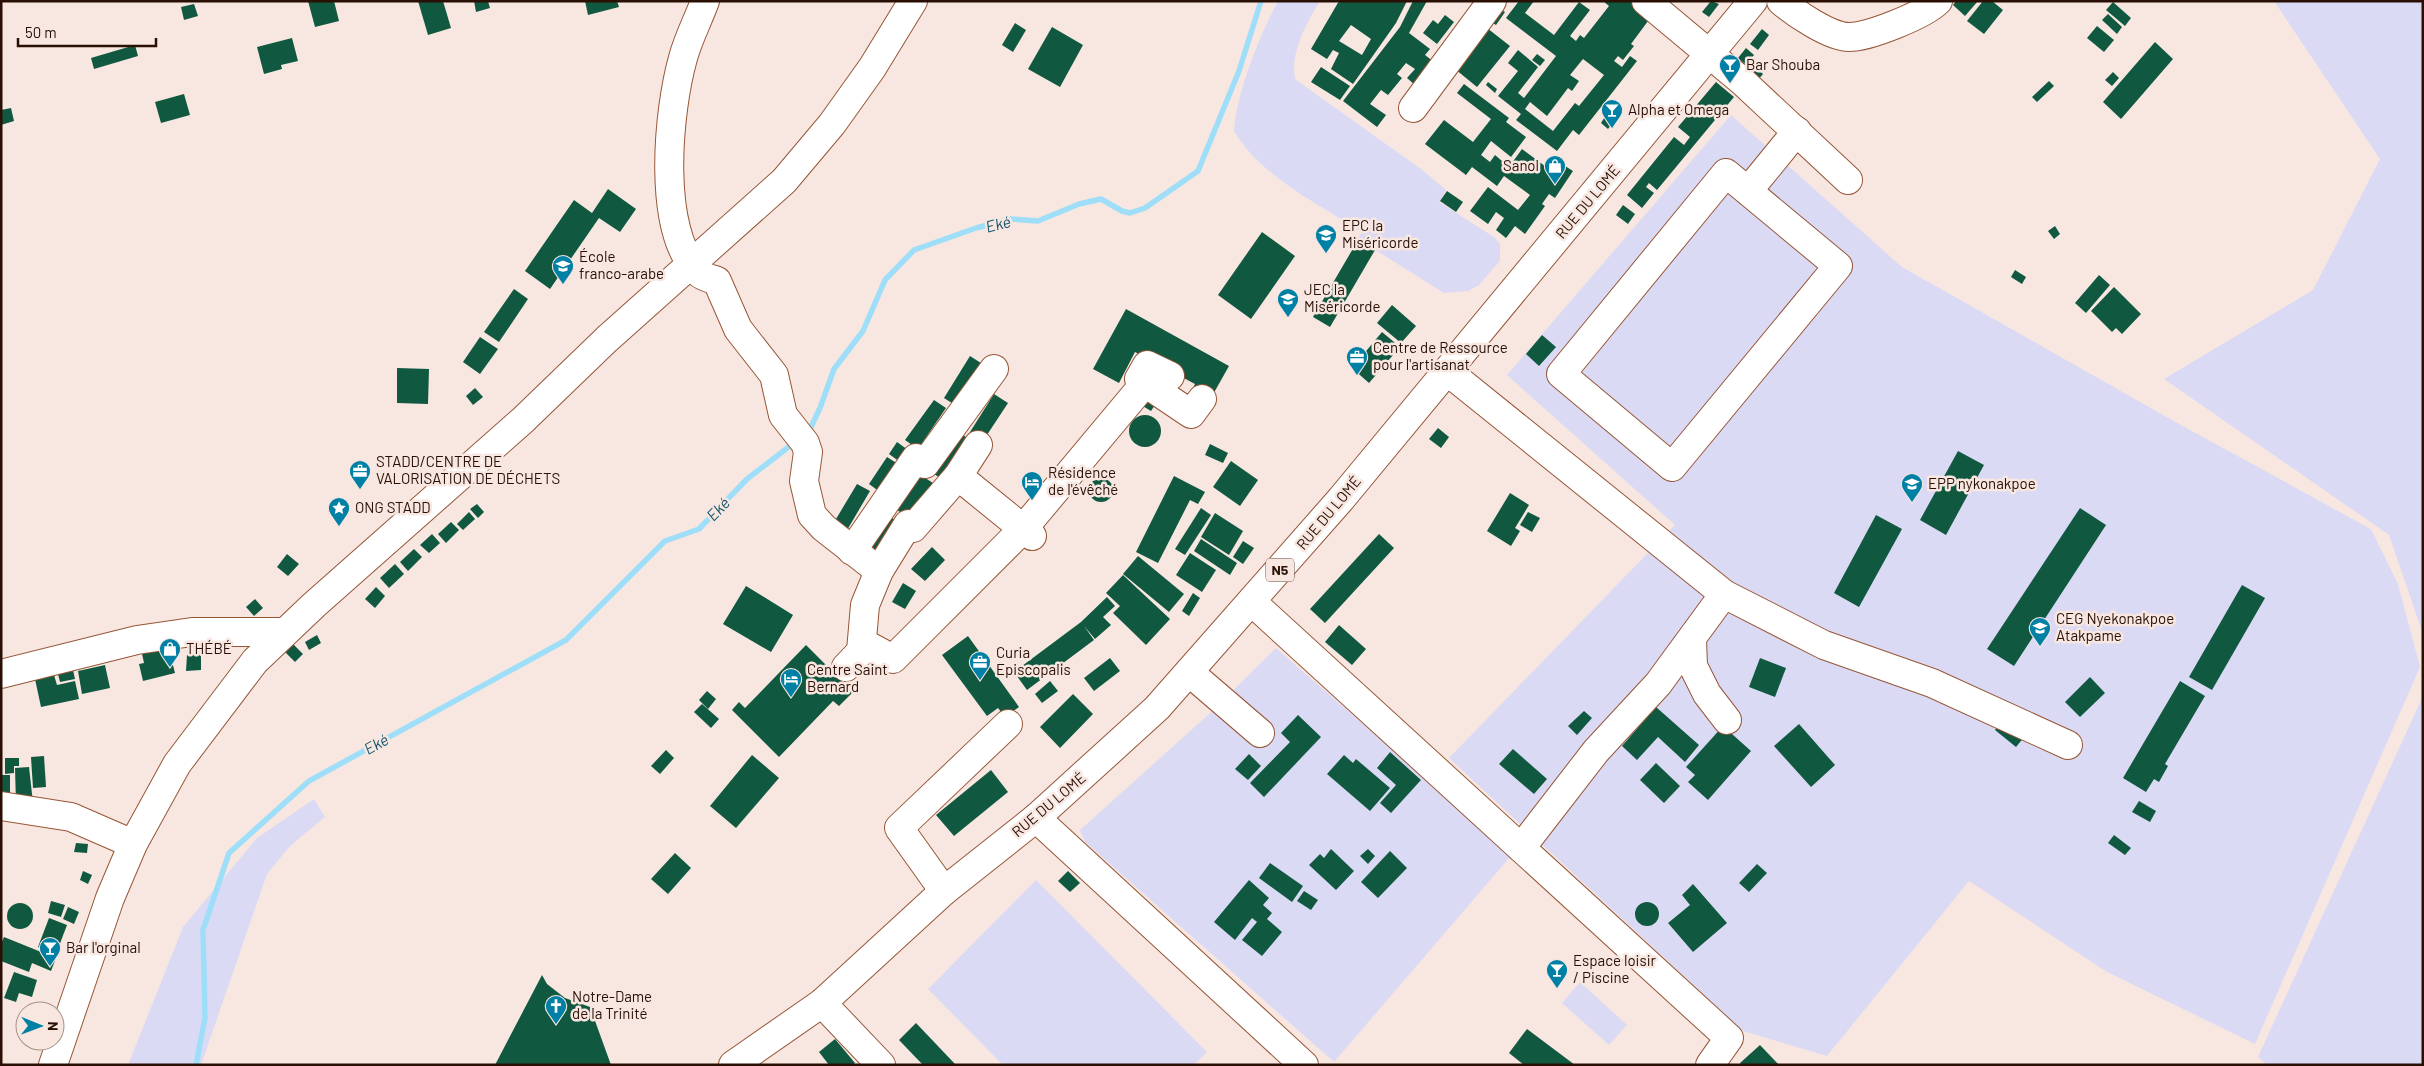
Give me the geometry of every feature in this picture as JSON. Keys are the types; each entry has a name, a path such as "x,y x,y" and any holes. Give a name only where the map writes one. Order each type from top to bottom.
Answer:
{"street":[{"path":"705,1 683,58 669,147 671,200 682,248 700,274 717,281 738,329 774,375 783,415 805,443 808,452 804,481 812,515 824,528 879,572"},
{"path":"53,1065 110,898 133,844 177,764 255,661 284,632 523,420 607,339 694,264 784,180 832,124 872,68 913,1"},
{"path":"1413,108 1492,1"},
{"path":"1646,1 1797,131 1848,180"},
{"name":"RUE DU LOMÉ","path":"733,1065 822,1003 944,891 1036,818 1157,708 1252,602 1447,371 1710,56 1753,1"},
{"path":"1781,1 1801,17 1848,37 1891,26 1930,9 1938,1"},
{"path":"1748,191 1797,131"},
{"path":"1726,173 1748,191 1838,266 1672,467 1561,374 1726,173"},
{"path":"852,551 916,458 925,464 994,369"},
{"path":"1447,371 1724,594 1824,645 1932,683 2068,745"},
{"path":"978,445 958,476 913,528 908,524 879,572 865,605 854,659 867,645 893,659 1028,532 1158,380 1192,414 1202,399"},
{"path":"958,476 1028,532"},
{"path":"1521,848 1596,752 1658,684 1724,594"},
{"path":"1252,602 1729,1038 1710,1065"},
{"path":"1,674 74,655 165,636 192,632 284,632"},
{"path":"1692,640 1693,666 1707,694 1727,720"},
{"path":"1189,672 1260,733"},
{"path":"944,891 898,828 1008,724"},
{"path":"1,806 71,817 133,844"},
{"path":"1036,818 1304,1065"},
{"path":"822,1003 881,1065"}],"shaded area":[{"path":"1278,1 1320,1 1300,39 1295,59 1295,79 1421,169 1446,190 1439,202 1494,237 1500,244 1500,261 1479,285 1468,291 1444,293 1358,239 1362,232 1292,188 1259,162 1245,147 1234,131 1239,99 1250,64"},
{"path":"2274,1 2423,1 2423,634 2389,535 2164,379 2313,290 2380,159"},
{"path":"1731,115 1902,267 2179,424 2371,529 2398,584 2420,667 2255,1044 2107,972 1969,881 1827,1056 1743,1031 1449,758 1675,525 1507,375"},
{"path":"1276,648 1402,758 1510,857 1334,1062 1085,842 1080,830 1208,715"},
{"path":"2423,696 2423,1065 2267,1065 2258,1057"},
{"path":"314,799 325,817 290,846 267,874 201,1065 128,1065 183,927 257,838"},
{"path":"1036,880 1207,1052 1194,1065 1003,1065 928,989"},
{"path":"1580,982 1627,1025 1609,1045 1562,1003"}],"building":[{"path":"308,1 334,1 339,21 315,27"},
{"path":"418,1 443,1 451,28 428,35"},
{"path":"474,1 488,1 490,8 476,12"},
{"path":"585,1 617,1 619,7 588,15"},
{"path":"1339,1 1407,1 1396,23 1353,84 1331,69 1339,53 1333,50 1327,59 1311,49","holes":["1351,25 1371,39 1362,55 1339,41"]},
{"path":"1413,1 1427,1 1409,33 1430,49 1425,55 1434,62 1416,86 1407,78 1415,69 1406,63 1397,74 1402,78 1388,95 1381,90 1370,104 1386,115 1377,127 1343,101 1400,27"},
{"path":"1519,1 1534,1 1525,13 1554,35 1579,2 1590,10 1570,36 1576,41 1580,35 1584,38 1609,6 1603,1 1630,1 1651,17 1631,44 1634,46 1623,60 1618,56 1614,61 1622,67 1630,56 1637,61 1579,135 1573,130 1557,151 1516,120 1521,114 1498,96 1518,71 1508,63 1518,50 1538,67 1518,93 1524,98 1556,56 1506,18","holes":["1583,59 1604,75 1579,106 1575,103 1553,131 1525,109 1530,102 1547,116 1568,88 1572,91 1579,81 1570,75"]},
{"path":"1711,1 1719,4 1709,17 1702,12"},
{"path":"1956,1 1978,1 1965,16 1953,5"},
{"path":"1983,1 1992,1 2003,10 1984,34 1967,21"},
{"path":"2113,2 2131,18 2125,26 2106,10"},
{"path":"194,4 198,16 184,20 181,7"},
{"path":"1500,9 1505,12 1496,25 1491,22"},
{"path":"2108,14 2122,27 2117,34 2102,20"},
{"path":"1445,15 1454,22 1437,44 1423,33 1433,20 1438,24"},
{"path":"1015,23 1026,30 1013,52 1002,45"},
{"path":"2097,26 2114,40 2104,52 2087,38"},
{"path":"1052,27 1083,45 1060,87 1028,69"},
{"path":"1487,28 1510,46 1477,87 1455,69"},
{"path":"1762,29 1769,35 1758,50 1750,44"},
{"path":"292,38 298,61 281,65 282,69 264,74 257,47"},
{"path":"2155,42 2173,59 2121,119 2103,102"},
{"path":"135,45 138,56 94,69 91,58"},
{"path":"1746,48 1754,55 1746,65 1738,58"},
{"path":"1537,54 1545,60 1540,66 1532,60"},
{"path":"1321,67 1350,86 1340,100 1311,82"},
{"path":"1756,67 1763,74 1758,80 1751,73"},
{"path":"2113,72 2119,78 2112,86 2105,80"},
{"path":"2049,81 2054,86 2037,102 2032,97"},
{"path":"1488,82 1497,89 1495,93 1486,85"},
{"path":"1716,82 1734,97 1657,190 1649,183 1646,187 1654,193 1642,208 1627,195 1674,137 1684,145 1690,137 1678,127"},
{"path":"1464,84 1509,118 1506,122 1526,137 1511,157 1491,141 1481,155 1490,162 1495,155 1509,167 1522,149 1557,175 1565,166 1573,171 1555,198 1549,194 1542,204 1545,206 1525,234 1515,226 1506,238 1496,230 1504,218 1496,212 1488,224 1470,211 1488,187 1518,210 1530,195 1504,176 1497,186 1472,167 1466,175 1425,144 1444,120 1473,142 1491,119 1457,93"},
{"path":"184,94 190,115 161,123 155,102"},
{"path":"11,108 14,121 1,125 1,110"},
{"path":"1606,115 1614,121 1608,129 1601,123"},
{"path":"608,189 636,209 620,232 599,218 550,289 525,271 574,200 592,213"},
{"path":"1447,191 1463,202 1456,212 1440,201"},
{"path":"1623,205 1635,214 1628,224 1616,215"},
{"path":"2055,226 2060,234 2054,239 2048,231"},
{"path":"1262,232 1295,256 1251,319 1218,295"},
{"path":"1358,240 1375,250 1330,327 1313,317"},
{"path":"2015,270 2026,277 2022,284 2011,277"},
{"path":"2099,275 2110,285 2086,313 2075,303"},
{"path":"2114,287 2141,314 2122,334 2116,328 2112,332 2091,311"},
{"path":"514,289 528,299 499,342 484,332"},
{"path":"1392,305 1416,326 1401,343 1377,323"},
{"path":"1126,309 1229,366 1211,398 1193,388 1195,384 1135,352 1119,383 1093,369"},
{"path":"1382,332 1400,347 1369,383 1352,368"},
{"path":"1542,335 1556,347 1539,366 1526,354"},
{"path":"480,337 498,349 480,374 463,362"},
{"path":"970,356 984,365 958,407 944,398"},
{"path":"397,368 429,369 428,404 397,403"},
{"path":"475,388 483,397 473,405 466,396"},
{"path":"994,394 1008,403 983,441 970,432"},
{"path":"1145,399 1155,405 1151,411 1141,405"},
{"path":"934,400 946,408 918,449 905,440"},
{"path":"1145,415 1151,416 1156,420 1160,425 1160,437 1156,442 1151,446 1145,447 1139,446 1134,442 1130,437 1129,431 1130,425 1134,420 1139,416"},
{"path":"1438,428 1449,437 1441,448 1429,439"},
{"path":"960,433 972,441 945,482 933,473"},
{"path":"897,442 908,450 900,462 889,454"},
{"path":"1210,444 1228,453 1223,463 1205,455"},
{"path":"1958,451 1984,465 1946,535 1920,520"},
{"path":"887,457 898,464 880,492 869,484"},
{"path":"1231,461 1258,480 1240,506 1213,487"},
{"path":"919,474 933,483 911,519 897,510"},
{"path":"1174,476 1205,492 1198,504 1190,500 1158,563 1136,552"},
{"path":"1101,478 1110,481 1113,490 1110,499 1101,502 1092,499 1089,490 1092,481"},
{"path":"857,484 870,491 843,537 830,529"},
{"path":"1510,493 1529,505 1515,528 1520,531 1511,546 1487,531"},
{"path":"477,504 484,512 478,518 470,509"},
{"path":"1201,508 1211,515 1185,555 1175,549"},
{"path":"2080,508 2106,525 2014,666 1987,649"},
{"path":"469,512 475,519 463,530 457,524"},
{"path":"1528,512 1540,518 1532,532 1520,525"},
{"path":"1215,513 1243,531 1229,555 1201,537"},
{"path":"886,514 898,522 874,560 862,552"},
{"path":"1876,515 1902,529 1859,607 1834,593"},
{"path":"451,522 459,530 446,543 438,534"},
{"path":"432,534 440,543 429,553 420,545"},
{"path":"1379,534 1394,548 1325,623 1310,609"},
{"path":"1201,539 1237,563 1230,575 1194,551"},
{"path":"1243,541 1254,548 1243,564 1233,557"},
{"path":"932,547 945,560 925,581 911,569"},
{"path":"414,549 422,557 408,571 400,562"},
{"path":"1190,553 1216,570 1202,592 1176,575"},
{"path":"287,554 299,564 288,576 277,567"},
{"path":"1138,556 1184,594 1169,612 1123,574"},
{"path":"395,564 404,574 389,588 380,578"},
{"path":"1123,575 1170,619 1146,645 1113,613 1120,606 1106,593"},
{"path":"903,583 916,591 905,609 892,602"},
{"path":"2242,585 2265,598 2212,690 2189,677"},
{"path":"746,586 793,615 771,652 723,624"},
{"path":"376,587 385,596 375,608 365,599"},
{"path":"1193,593 1200,598 1189,616 1182,611"},
{"path":"1107,597 1115,606 1103,617 1111,625 1095,639 1084,626 1094,640 1027,690 1014,672 1081,622"},
{"path":"255,599 263,608 254,616 246,607"},
{"path":"1339,625 1366,649 1352,665 1325,642"},
{"path":"317,635 321,643 309,650 305,642"},
{"name":"Curia Episcopalis","path":"968,636 1019,707 1005,717 998,708 987,716 942,655"},
{"path":"167,642 175,673 143,681 139,664 144,663 141,649"},
{"path":"293,644 303,654 295,662 285,652"},
{"path":"806,645 853,692 839,706 833,701 779,757 732,710 739,702 745,708"},
{"path":"187,655 201,655 201,670 186,671"},
{"path":"1110,658 1120,671 1094,691 1084,678"},
{"path":"1760,658 1786,668 1775,697 1749,687"},
{"path":"105,665 110,688 82,694 78,671"},
{"path":"73,670 75,679 60,682 58,674"},
{"path":"54,675 57,685 75,681 79,699 41,707 35,679"},
{"path":"2090,677 2105,693 2080,717 2065,702"},
{"path":"1050,681 1058,691 1042,703 1035,694"},
{"path":"2180,681 2205,696 2165,764 2168,766 2159,782 2154,779 2146,792 2123,778"},
{"path":"707,691 716,699 708,709 699,700"},
{"path":"1073,694 1093,714 1060,748 1040,727"},
{"path":"702,704 719,719 711,728 694,712"},
{"path":"1656,707 1699,745 1685,762 1658,737 1637,760 1622,746"},
{"path":"1584,711 1592,718 1577,735 1568,726"},
{"path":"1298,715 1321,737 1264,797 1250,783 1290,742 1281,733"},
{"path":"2004,719 2025,736 2016,747 1995,730"},
{"path":"1799,724 1835,765 1811,787 1774,746"},
{"path":"1723,726 1751,751 1708,800 1688,782 1695,775 1686,767"},
{"path":"1513,749 1547,779 1534,794 1499,764"},
{"path":"666,750 674,758 660,774 651,766"},
{"path":"1390,752 1421,780 1391,813 1380,803 1396,785 1377,768"},
{"path":"1249,754 1261,766 1248,780 1235,769"},
{"path":"752,755 779,778 736,828 710,806"},
{"path":"1344,755 1353,763 1356,759 1390,788 1370,811 1327,774"},
{"path":"44,756 46,787 33,788 31,757"},
{"path":"5,758 19,758 19,766 14,766 14,773 5,774"},
{"path":"1656,763 1680,786 1664,803 1640,780"},
{"path":"29,767 33,803 16,804 15,768"},
{"path":"991,770 1008,792 954,836 936,815"},
{"path":"1,775 10,775 10,799 1,799"},
{"path":"2139,801 2156,811 2150,822 2132,812"},
{"path":"2114,835 2131,848 2125,855 2108,843"},
{"path":"76,843 88,844 87,853 74,852"},
{"path":"1331,849 1354,871 1336,890 1309,865 1320,854 1324,858"},
{"path":"1368,849 1375,856 1368,864 1360,856"},
{"path":"1390,851 1407,868 1378,898 1361,882"},
{"path":"675,853 691,868 668,894 651,879"},
{"path":"1270,863 1303,886 1292,902 1259,878"},
{"path":"1757,864 1767,873 1749,892 1739,883"},
{"path":"83,871 92,875 88,884 80,880"},
{"path":"1068,871 1080,883 1070,892 1058,881"},
{"path":"1249,880 1269,898 1263,905 1272,913 1267,919 1282,932 1262,956 1242,940 1257,922 1252,918 1235,940 1214,922"},
{"path":"1693,884 1727,923 1693,952 1668,923 1690,905 1682,895"},
{"path":"1304,891 1318,900 1311,910 1297,901"},
{"path":"51,901 65,905 61,917 48,913"},
{"path":"1647,902 1656,905 1659,914 1656,923 1647,926 1638,923 1635,914 1638,905"},
{"path":"20,903 30,906 33,916 30,926 20,929 10,926 7,916 10,906"},
{"path":"68,907 79,912 74,924 63,919"},
{"path":"49,918 67,925 56,954 38,947"},
{"path":"4,937 56,958 51,971 32,963 29,972 1,961 1,944"},
{"path":"14,972 37,980 32,997 19,993 15,1002 4,998"},
{"name":"Notre-Dame de la Trinité","path":"542,975 547,984 565,998 590,1007 611,1065 495,1065"},
{"path":"916,1023 955,1065 923,1065 899,1040"},
{"path":"1527,1029 1575,1065 1524,1065 1509,1053"},
{"path":"835,1039 855,1063 853,1065 829,1065 819,1052"},
{"path":"1760,1045 1779,1065 1741,1065 1740,1063"}],"waterway":[{"name":"Eké","path":"805,432 811,427 820,408 834,369 863,331 885,280 914,250 976,228 1011,219 1038,221 1079,204 1101,199 1122,211 1130,213 1145,208 1198,171 1239,71 1261,1"},
{"name":"Eké","path":"196,1065 205,1018 203,930 229,853 309,781 566,640 665,541 699,529 747,479 795,442"}],"place":[{"name":"Bar Shouba","path":"1730,84"},
{"name":"Alpha et Omega","path":"1612,129"},
{"name":"Sanol","path":"1555,185"},
{"name":"EPC la Miséricorde","path":"1326,254"},
{"name":"École franco-arabe","path":"563,285"},
{"name":"JEC la Miséricorde","path":"1288,318"},
{"name":"Centre de Ressource pour l'artisanat","path":"1357,376"},
{"name":"STADD/CENTRE DE VALORISATION DE DÉCHETS","path":"360,490"},
{"name":"Résidence de l'évêché","path":"1032,501"},
{"name":"EPP nykonakpoe","path":"1912,503"},
{"name":"ONG STADD","path":"339,527"},
{"name":"CEG Nyekonakpoe Atakpame","path":"2040,647"},
{"name":"THÉBÉ","path":"170,668"},
{"name":"Curia Episcopalis","path":"980,681"},
{"name":"Centre Saint Bernard","path":"791,698"},
{"name":"Bar l'orginal","path":"50,967"},
{"name":"Espace loisir / Piscine","path":"1557,989"},
{"name":"Notre-Dame de la Trinité","path":"556,1025"}]}
